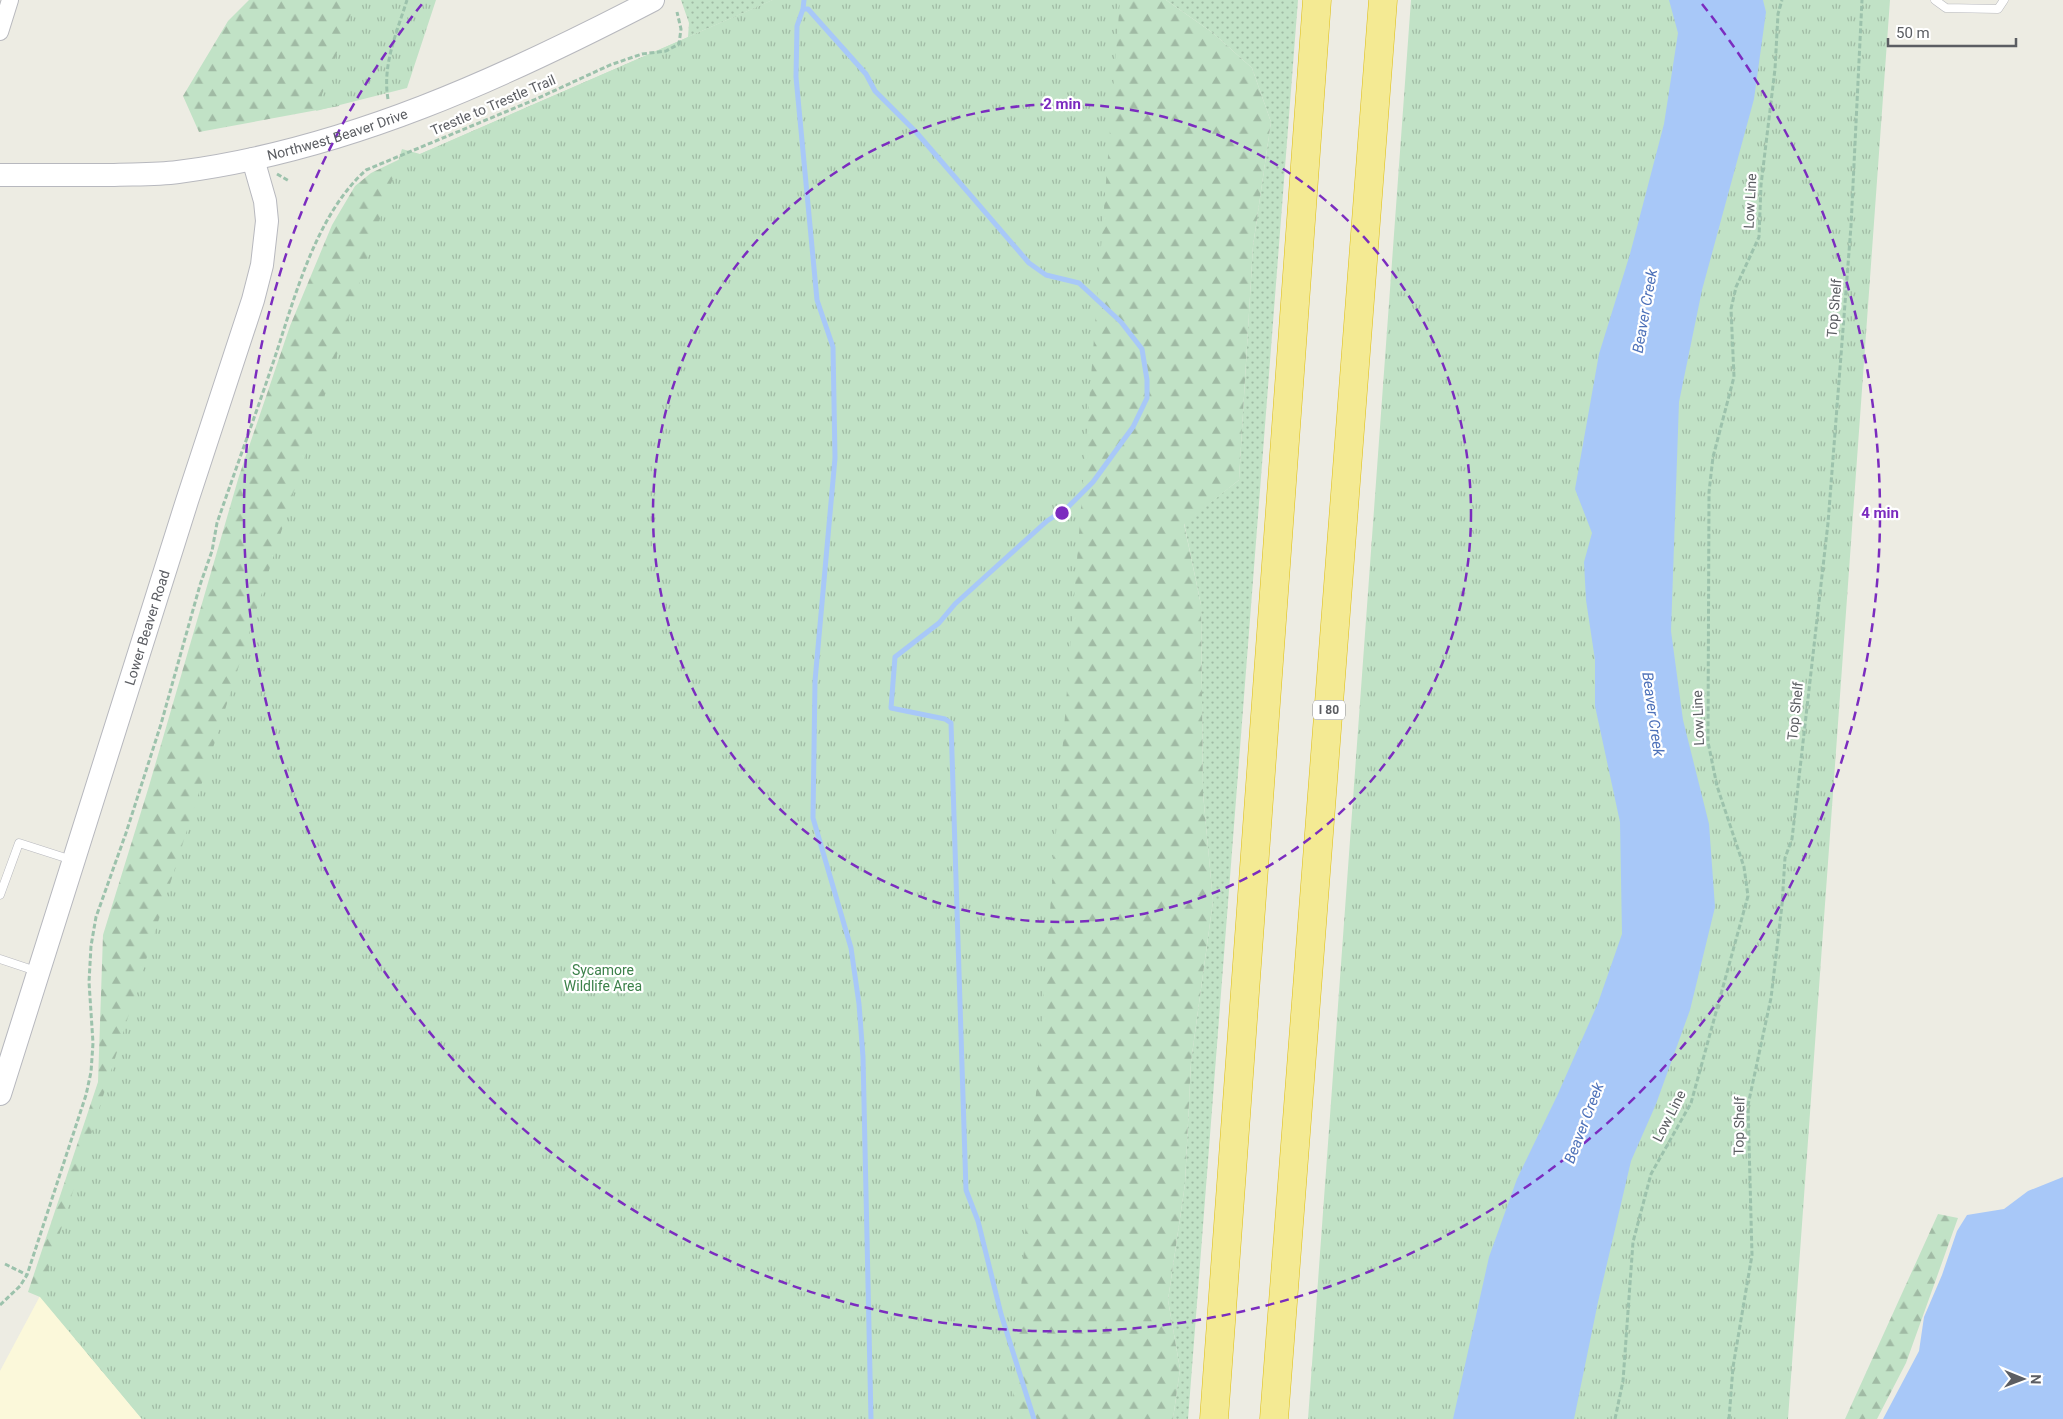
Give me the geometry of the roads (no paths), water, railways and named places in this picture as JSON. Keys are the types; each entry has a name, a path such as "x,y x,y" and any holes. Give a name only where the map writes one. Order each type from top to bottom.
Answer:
{"highway":[{"path":"1214,1419 1317,0"},
{"name":"I 80","path":"1274,1419 1383,0"}],"street":[{"path":"0,32 10,0"},
{"name":"Northwest Beaver Drive","path":"0,174 169,173 253,159 354,132 500,76 653,0"},
{"name":"Lower Beaver Road","path":"0,1094 187,501 253,300 262,265 267,221 265,201 253,159"}],"lane":[{"path":"1935,0 1946,8 1998,9 2004,0"},
{"path":"0,895 19,843 74,860"},
{"path":"0,959 38,972"}],"water":[{"name":"Beaver Creek","path":"1669,0 1763,0 1766,12 1754,99 1702,290 1679,402 1671,631 1683,720 1709,824 1715,907 1690,1010 1656,1104 1631,1161 1598,1302 1574,1419 1453,1419 1489,1257 1517,1179 1557,1096 1598,1003 1622,934 1620,822 1595,706 1595,660 1586,600 1584,562 1592,533 1575,489 1599,354 1630,254 1664,124 1678,33"},
{"path":"2063,1177 2063,1419 1883,1419 1919,1351 1924,1317 1942,1275 1957,1231 1967,1215 2004,1209 2028,1191"}],"waterway":[{"path":"804,0 797,26 796,77 817,300 833,347 835,458 815,681 813,818 851,948 859,1004 863,1057 871,1419"},
{"path":"803,9 808,9 866,74 875,91 916,132 1029,263 1046,275 1079,283 1121,322 1142,349 1147,380 1147,398 1133,427 1093,482 1067,508 1047,521 955,604 939,623 895,657 891,708 945,719 951,723 966,1190 978,1221 1001,1314 1034,1419"}],"park label":[{"name":"Sycamore Wildlife Area","path":"603,978"}]}
